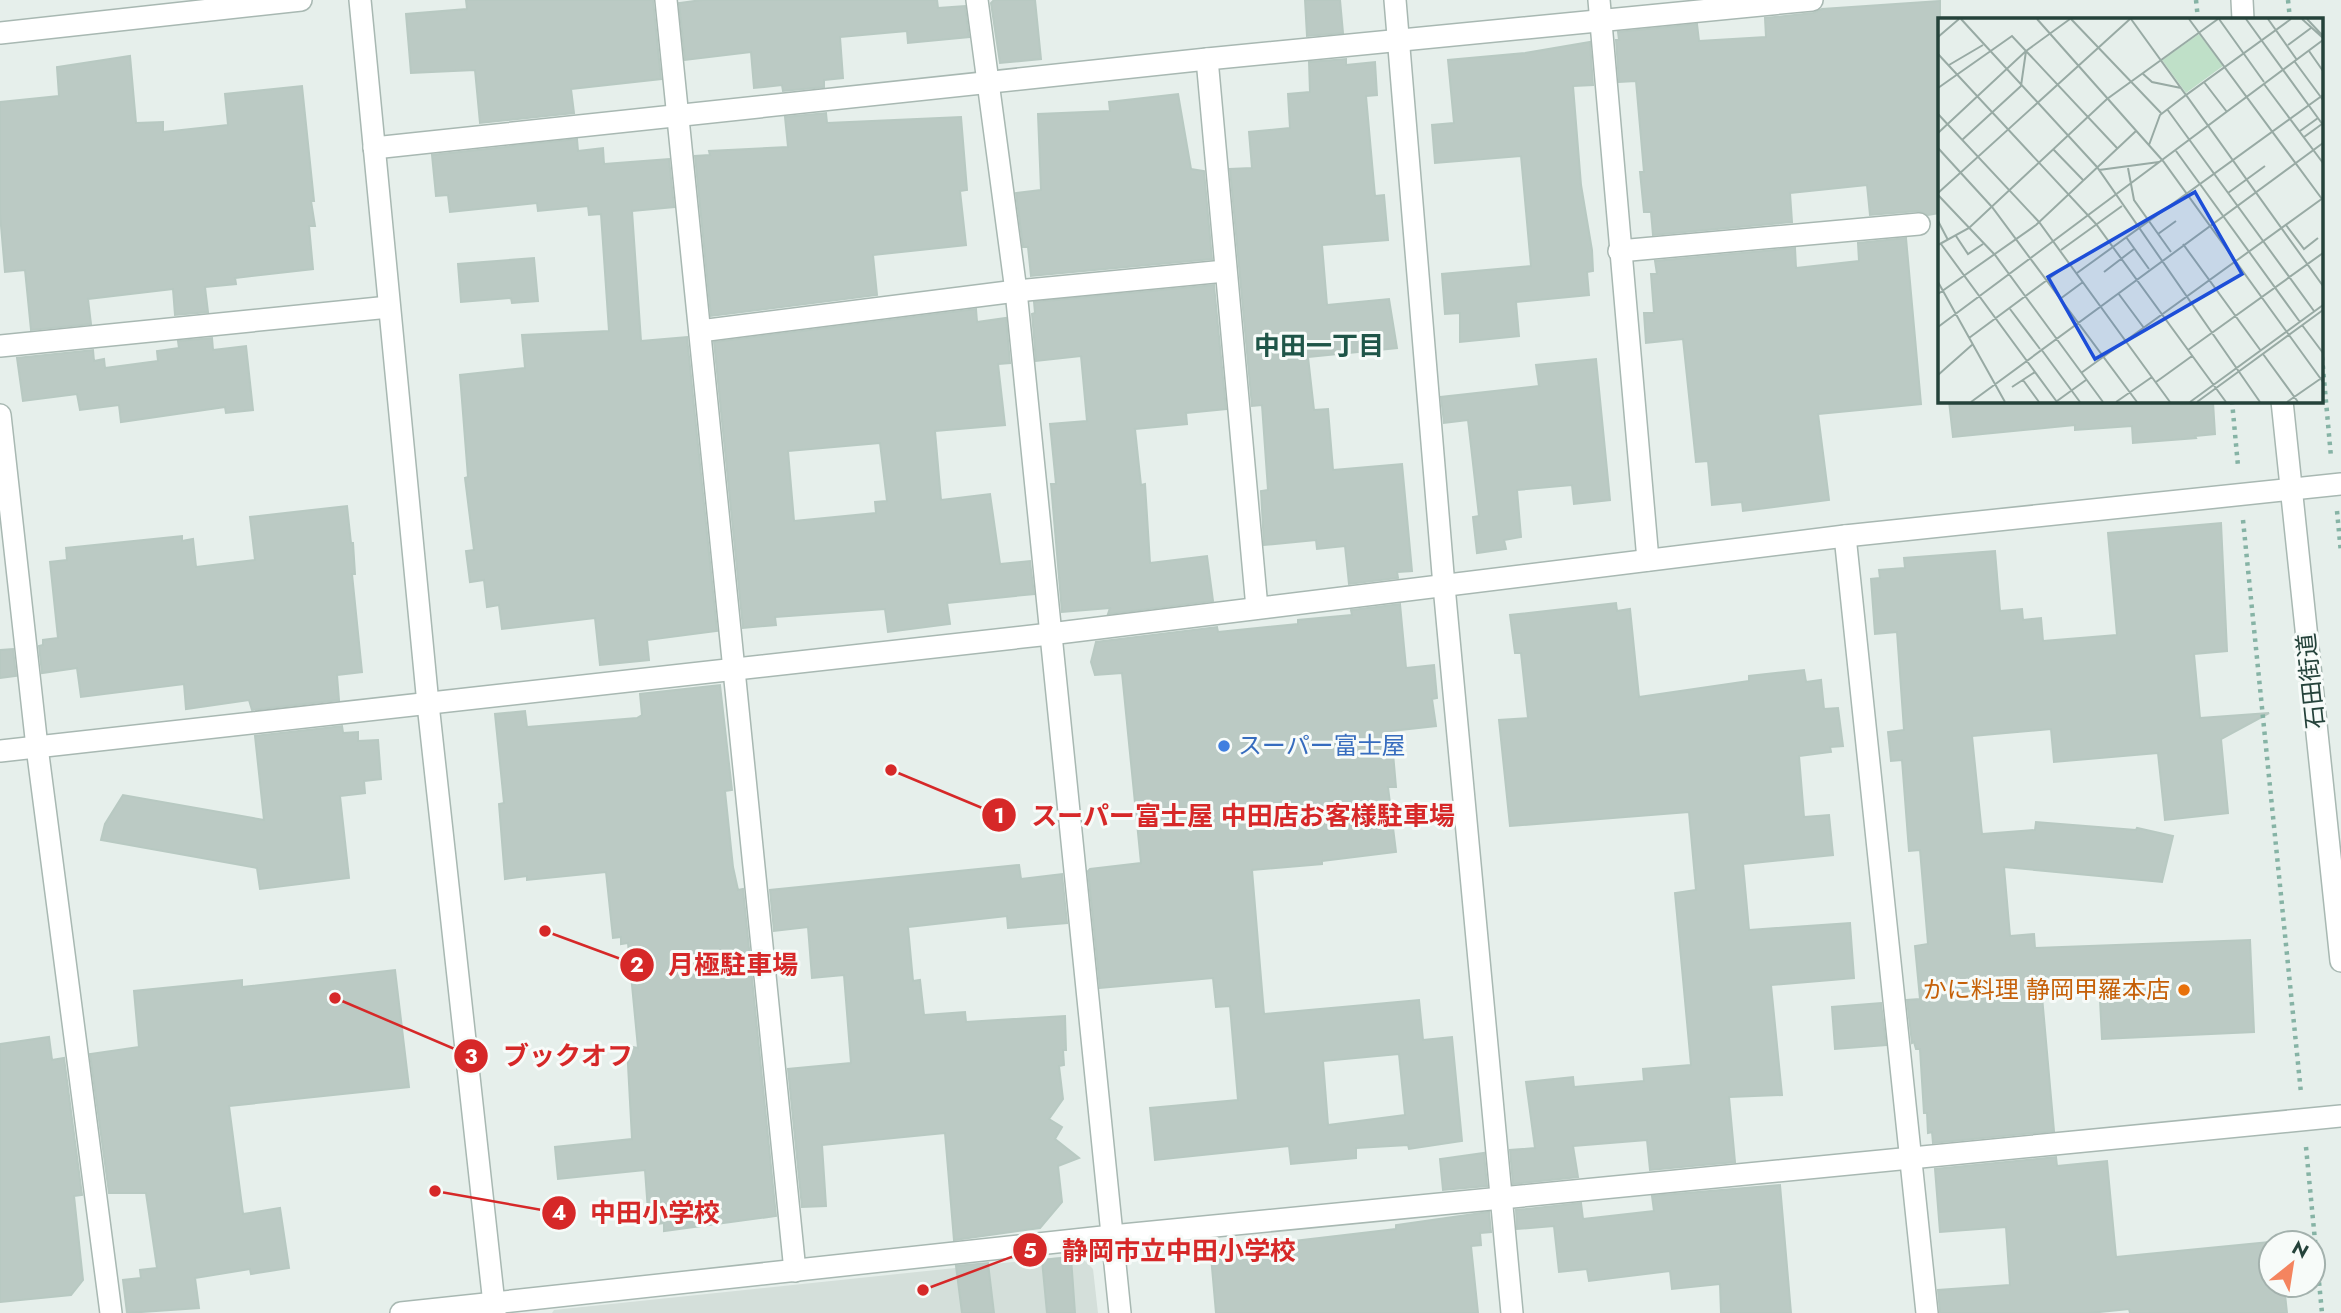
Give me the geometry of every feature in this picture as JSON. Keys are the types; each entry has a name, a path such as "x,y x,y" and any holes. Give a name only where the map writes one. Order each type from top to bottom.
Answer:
{"street":[{"path":"0,33 302,0"},
{"path":"360,0 428,704 495,1309"},
{"path":"666,0 795,1271"},
{"path":"977,0 1016,291 1120,1313"},
{"path":"1395,0 1444,586 1512,1313"},
{"path":"1599,0 1648,560"},
{"path":"374,148 987,81 1812,0"},
{"path":"2242,0 2243,18"},
{"path":"1207,59 1257,608"},
{"path":"1619,251 1919,224"},
{"path":"700,331 1016,291 1225,271"},
{"path":"0,346 389,307"},
{"name":"石田街道","path":"2282,402 2341,961"},
{"path":"0,415 37,747 111,1313"},
{"path":"0,751 1050,634 1845,536 2341,484"},
{"path":"1845,536 1927,1313"},
{"path":"401,1313 495,1309 795,1271 1112,1236 2341,1116"}],"path":[{"path":"2196,0 2198,18"},
{"path":"2288,0 2290,18"},
{"path":"2232,402 2322,1313"}],"shaded area":[{"path":"1079,1255 1093,1269 1098,1313 552,1313 554,1310"}],"building":[{"path":"466,0 653,0 661,79 571,89 574,113 480,123 475,70 411,73 406,14 467,9"},
{"path":"702,0 937,0 938,8 965,6 969,37 908,43 907,31 840,37 843,78 824,80 824,87 783,91 782,85 754,88 751,52 685,60 679,3"},
{"path":"994,0 1035,0 1041,59 1000,63 991,3"},
{"path":"1305,0 1340,0 1343,33 1307,36"},
{"path":"1940,1 1938,213 1928,215 1918,211 1870,215 1867,185 1790,193 1792,222 1653,235 1651,212 1644,212 1640,172 1644,172 1636,81 1619,82 1616,40 1619,40 1618,32 1697,24 1699,41 1766,37 1765,18 1813,13 1822,9"},
{"path":"1590,42 1593,85 1573,86 1581,185 1592,250 1593,271 1587,272 1589,295 1516,302 1519,336 1460,342 1460,313 1445,314 1442,274 1531,266 1521,156 1435,163 1432,125 1454,123 1448,60 1525,53"},
{"path":"130,56 136,123 163,122 163,132 228,125 225,94 302,86 314,201 311,201 315,226 309,226 313,269 235,278 236,284 205,287 208,312 175,315 173,289 88,299 91,324 31,330 25,270 5,272 0,214 0,102 59,96 57,67"},
{"path":"1346,59 1346,65 1375,62 1377,95 1366,96 1375,196 1384,195 1388,240 1322,245 1327,305 1389,299 1397,348 1308,357 1314,410 1328,409 1333,470 1402,464 1412,571 1397,572 1398,578 1349,584 1345,546 1317,549 1316,540 1264,545 1261,491 1268,490 1262,405 1252,406 1230,169 1252,168 1249,132 1290,128 1288,94 1310,92 1309,62"},
{"path":"1178,94 1191,169 1204,171 1212,259 1031,276 1028,247 1023,247 1016,193 1041,190 1038,114 1110,111 1109,102"},
{"path":"826,113 827,123 961,117 967,190 960,191 966,245 873,255 877,295 711,316 695,156 710,155 709,151 788,147 785,117"},
{"path":"577,139 578,151 603,148 604,164 669,159 674,207 632,211 641,341 687,337 717,631 647,640 649,660 600,665 595,618 502,629 499,605 487,607 484,580 470,582 466,551 474,550 465,478 468,477 460,375 525,368 522,335 609,331 601,214 589,215 588,206 538,211 537,203 450,212 448,195 436,196 432,155"},
{"path":"1906,238 1921,404 1818,414 1829,500 1743,511 1742,502 1712,505 1708,461 1696,462 1683,339 1646,343 1644,313 1654,313 1651,274 1657,274 1655,261 1795,248 1796,268 1859,261 1858,243"},
{"path":"534,258 538,301 512,303 511,298 461,302 458,264"},
{"path":"1214,285 1226,409 1186,413 1187,424 1135,429 1141,485 1145,484 1150,563 1207,556 1213,601 1108,614 1110,608 1062,612 1051,484 1056,484 1050,424 1087,421 1081,356 1036,361 1032,314 1035,313 1034,302"},
{"path":"976,309 977,322 1006,318 1010,363 998,364 1005,425 935,431 941,500 990,494 1000,564 1030,561 1034,594 947,603 950,624 888,632 885,609 775,617 776,625 743,628 714,342","holes":["880,443 887,501 875,502 876,513 794,521 788,451"]},
{"path":"212,338 213,350 246,346 253,410 226,413 225,407 121,422 119,405 80,410 77,394 23,401 17,358 93,350 94,361 104,359 105,368 158,361 157,351 179,348 178,341"},
{"path":"1596,359 1610,500 1574,504 1572,485 1517,490 1521,537 1504,540 1506,549 1477,553 1473,517 1479,516 1468,420 1444,423 1441,397 1539,386 1536,365"},
{"path":"1949,402 2180,402 2181,405 2213,402 2215,434 2195,436 2196,438 2133,443 2132,426 2075,430 2075,425 1953,437"},
{"path":"347,506 353,543 355,574 352,574 362,672 337,675 339,700 252,710 249,700 186,709 184,684 81,697 77,668 42,673 39,646 43,645 43,640 58,638 50,562 67,560 66,548 182,536 182,541 193,539 196,567 255,560 250,517"},
{"path":"2221,523 2227,651 2194,654 2200,718 2269,713 2221,739 2228,813 2165,820 2158,753 2054,762 2051,729 1972,736 1982,834 2035,830 2036,822 2137,828 2173,836 2162,882 2004,867 2010,936 2034,934 2035,948 2250,940 2254,1032 2102,1039 2099,980 2041,985 2054,1131 1933,1143 1932,1132 1928,1133 1927,1113 1924,1113 1920,1049 1916,1049 1914,1042 1912,1043 1907,1000 1920,999 1915,946 1928,944 1920,850 1909,851 1902,760 1891,761 1888,732 1904,730 1897,632 1875,634 1871,579 1880,578 1879,570 1905,568 1904,558 1995,551 2000,611 2022,609 2023,620 2041,618 2043,641 2117,635 2108,533"},
{"path":"1616,603 1617,611 1630,609 1639,697 1749,681 1749,676 1804,670 1806,682 1821,680 1824,709 1838,708 1843,746 1830,747 1831,752 1799,756 1804,817 1829,815 1833,855 1743,864 1749,930 1850,923 1854,978 1771,985 1782,1095 1729,1097 1735,1162 1650,1170 1647,1140 1573,1146 1578,1177 1513,1184 1510,1150 1535,1148 1526,1082 1573,1077 1574,1087 1644,1081 1643,1069 1691,1065 1675,893 1696,890 1689,812 1510,826 1499,720 1528,718 1521,653 1515,653 1510,615"},
{"path":"1400,604 1406,668 1434,665 1437,698 1432,699 1436,726 1391,731 1396,787 1388,787 1396,852 1322,861 1322,864 1252,870 1264,1014 1419,1000 1423,1040 1452,1037 1462,1141 1409,1149 1408,1145 1356,1148 1356,1158 1291,1164 1289,1146 1155,1160 1150,1108 1238,1100 1230,1006 1216,1007 1213,978 1100,988 1088,871 1141,863 1122,673 1095,675 1091,662 1096,642 1217,627 1218,632 1298,624 1298,620 1352,615 1351,610","holes":["1399,1054 1405,1115 1328,1125 1323,1061"]},
{"path":"13,649 16,676 0,678 0,650"},
{"path":"720,685 732,790 725,791 733,867 738,890 743,889 776,1216 664,1231 664,1223 649,1225 645,1170 558,1179 555,1147 632,1139 627,1046 638,1048 628,943 621,944 621,937 613,938 606,872 527,880 527,876 505,879 499,804 504,803 495,714 525,711 527,727 637,718 642,715 640,694"},
{"path":"342,726 343,733 358,732 358,741 378,740 381,779 364,781 365,793 340,796 349,878 260,889 257,868 101,840 105,824 123,795 264,820 255,736"},
{"path":"1019,865 1021,879 1062,874 1067,923 1008,928 1007,916 908,927 913,981 920,980 924,1015 965,1012 966,1022 1065,1016 1066,1050 1063,1050 1064,1065 1059,1066 1063,1099 1049,1119 1062,1127 1055,1139 1079,1158 1058,1166 1062,1202 1040,1228 954,1240 945,1133 822,1145 826,1206 802,1207 788,1069 851,1063 844,975 812,978 808,927 774,931 770,890"},
{"path":"395,970 409,1087 229,1106 243,1214 280,1208 289,1268 251,1274 250,1269 195,1278 199,1308 127,1313 123,1280 141,1278 140,1270 157,1268 146,1193 109,1193 90,1054 139,1047 134,991 242,980 242,987"},
{"path":"1881,1003 1886,1045 1835,1049 1832,1007"},
{"path":"49,1037 52,1060 64,1058 82,1195 74,1196 83,1280 71,1295 0,1302 0,1044"},
{"path":"1484,1153 1487,1186 1443,1190 1440,1159"},
{"path":"2056,1157 2057,1166 2107,1161 2116,1257 2257,1243 2257,1299 2286,1299 2287,1313 2130,1313 2129,1309 2090,1313 1940,1313 1938,1290 2010,1285 2006,1227 1940,1232 1935,1169"},
{"path":"1780,1185 1791,1313 1721,1313 1720,1284 1672,1289 1670,1271 1589,1281 1587,1269 1559,1272 1554,1226 1517,1229 1516,1210 1581,1203 1583,1219 1654,1211 1652,1196"},
{"path":"1489,1212 1491,1232 1480,1233 1481,1245 1471,1246 1478,1313 1216,1313 1211,1256 1250,1252 1250,1246 1396,1229 1396,1225"},
{"path":"1071,1257 1075,1313 1047,1313 1042,1260"},
{"path":"988,1263 994,1313 962,1313 956,1266"}],"place":[{"name":"スーパー富士屋","path":"1224,746"},
{"name":"スーパー富士屋 中田店お客様駐車場","path":"891,770"},
{"name":"月極駐車場","path":"545,931"},
{"name":"かに料理 静岡甲羅本店","path":"2184,990"},
{"name":"ブックオフ","path":"335,998"},
{"name":"中田小学校","path":"435,1191"},
{"name":"静岡市立中田小学校","path":"923,1290"}],"district":[{"name":"中田一丁目","path":"1319,346"}]}
